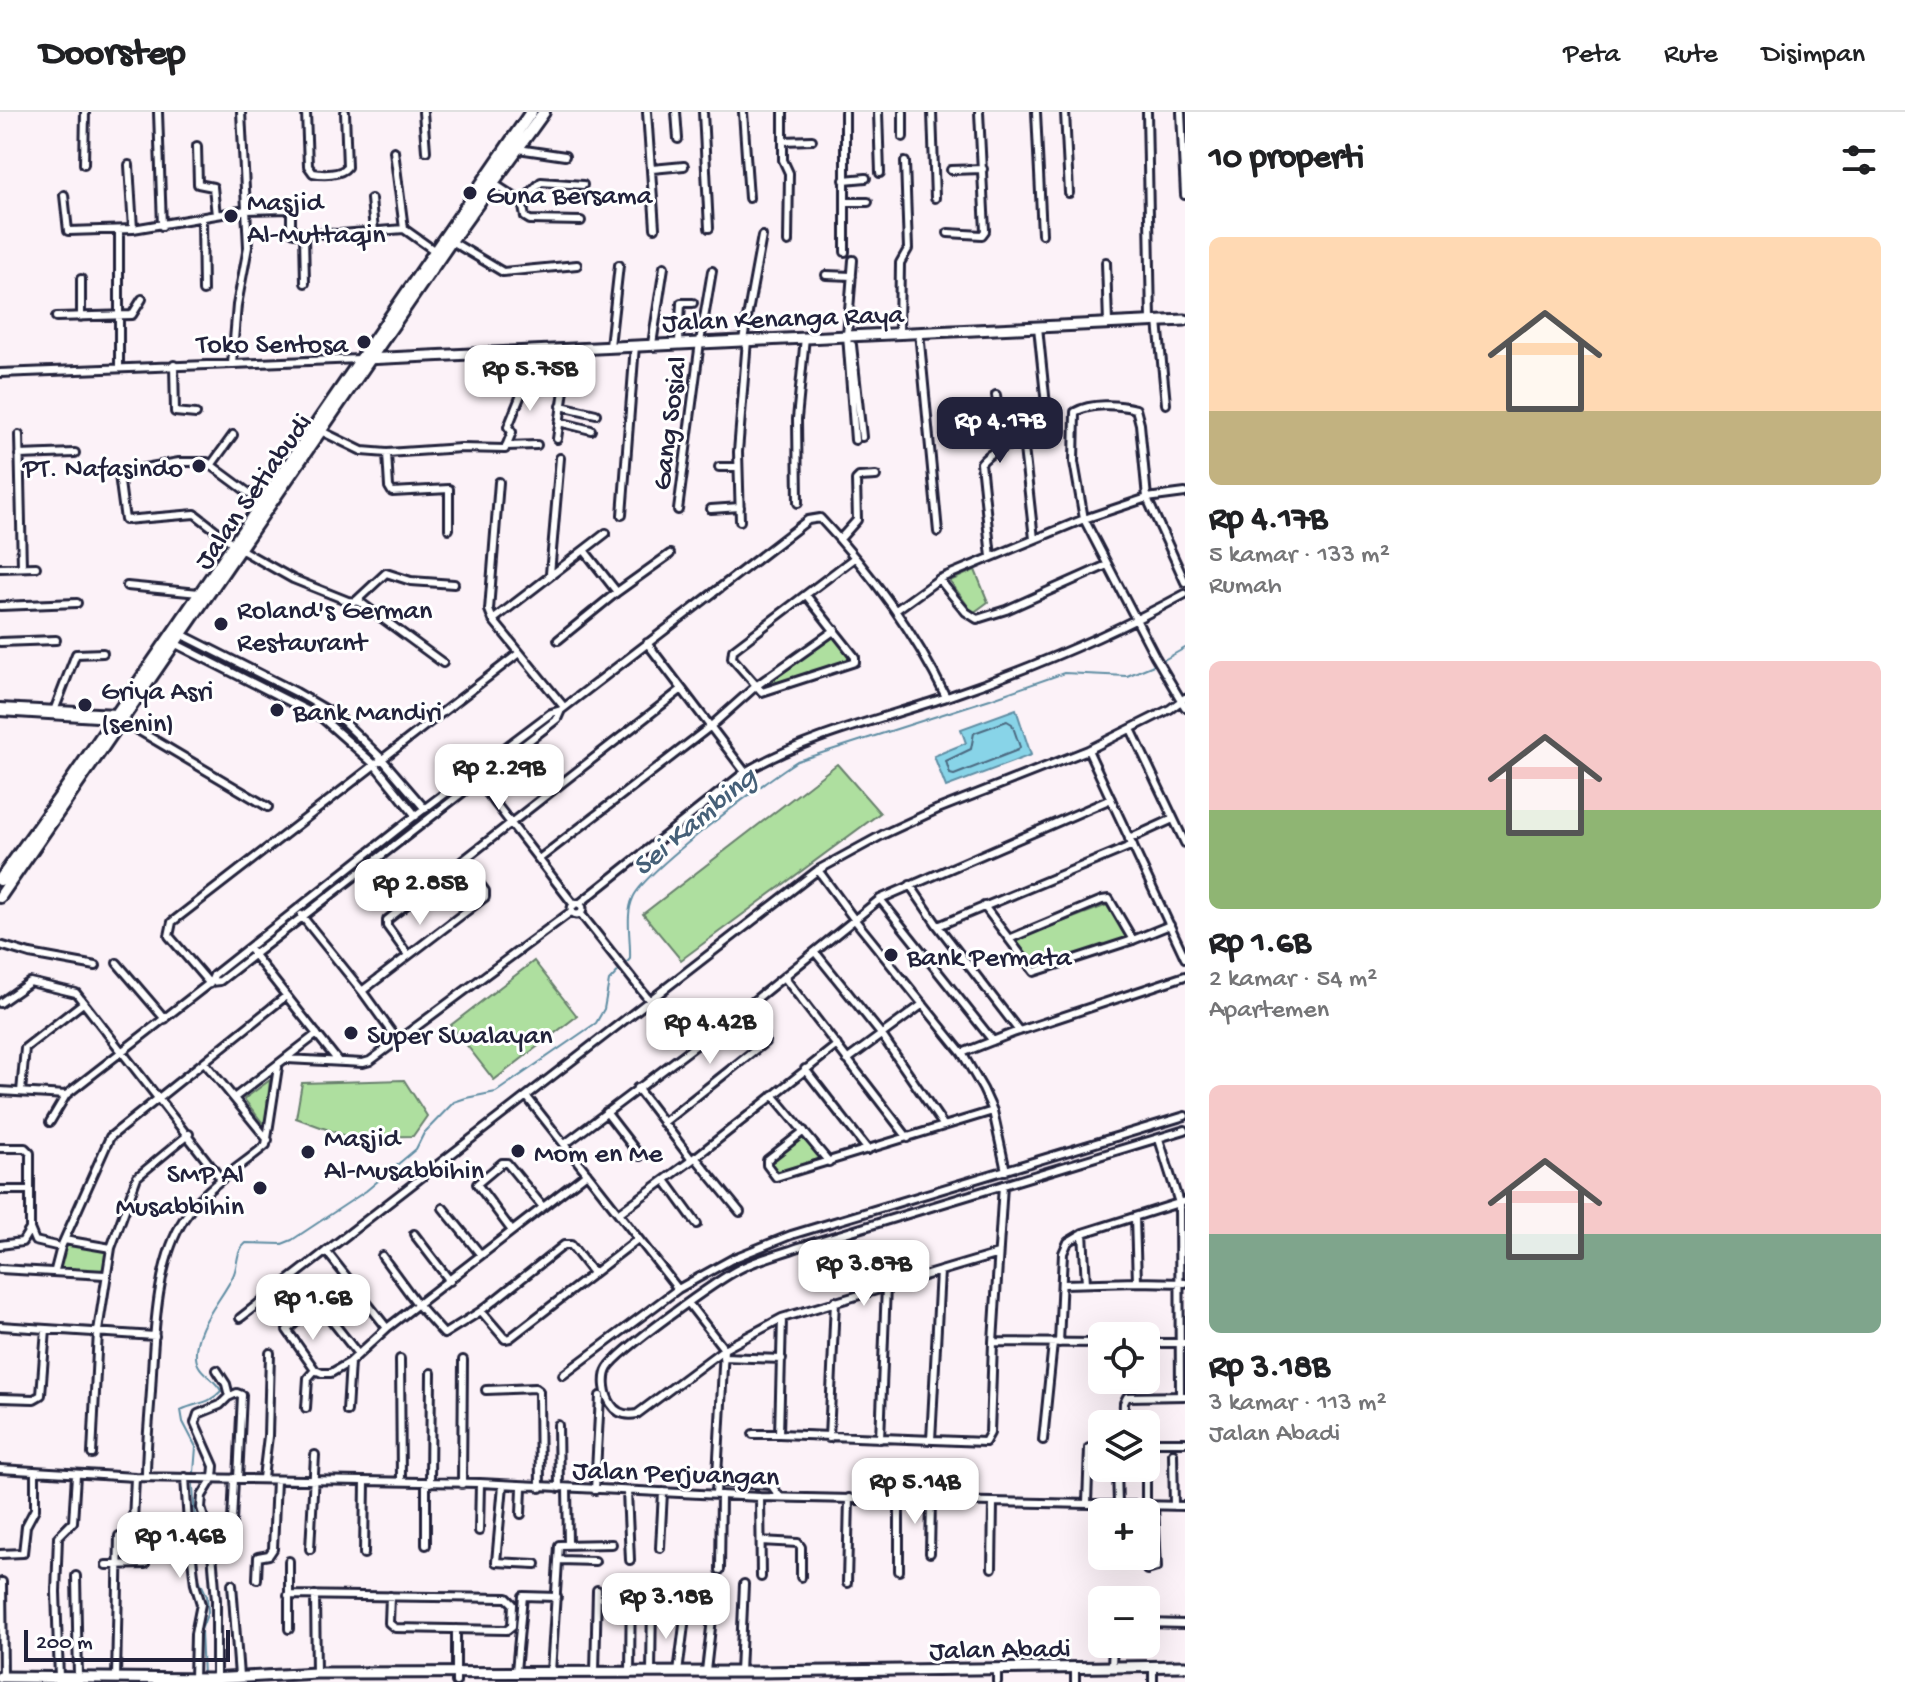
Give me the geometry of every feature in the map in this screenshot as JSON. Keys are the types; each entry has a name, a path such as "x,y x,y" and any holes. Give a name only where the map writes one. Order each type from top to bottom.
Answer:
{"main road":[{"name":"Jalan Setiabudi","path":"174,636 199,593 237,547 261,502 451,241 531,112"},
{"name":"Jalan Setiabudi","path":"0,897 174,636 321,431 435,251 544,112"},
{"name":"Jalan Setiabudi","path":"0,880 120,719"}],"street":[{"path":"84,164 85,112"},
{"path":"158,112 162,226"},
{"path":"232,364 237,305 247,258 241,112"},
{"path":"306,112 308,166 318,174 341,172 347,167 345,112"},
{"path":"423,112 426,151"},
{"path":"647,112 655,228"},
{"path":"676,112 678,139"},
{"path":"703,112 709,228"},
{"path":"743,112 749,198"},
{"path":"783,112 783,160 789,173 788,242"},
{"path":"845,112 845,252"},
{"path":"878,112 880,173"},
{"path":"903,112 903,137"},
{"path":"932,112 935,198"},
{"path":"948,233 984,233 979,112"},
{"path":"1036,112 1042,234"},
{"path":"1065,112 1069,193"},
{"path":"1147,112 1155,321 1166,404"},
{"path":"1181,112 1185,195"},
{"path":"783,141 812,140"},
{"path":"197,146 198,184 213,186 216,215"},
{"path":"518,149 565,156"},
{"path":"394,151 404,229"},
{"path":"899,332 900,263 908,249 905,162"},
{"path":"129,165 133,229"},
{"path":"652,169 684,166"},
{"path":"951,170 983,169"},
{"path":"494,176 522,202 525,217 530,220 581,221"},
{"path":"844,180 866,178"},
{"path":"522,202 541,182 583,185"},
{"path":"64,195 68,231 133,229 246,210 291,209 292,233 404,229 435,251"},
{"path":"371,199 374,231"},
{"path":"845,202 868,202"},
{"path":"202,219 203,291"},
{"path":"119,230 119,368"},
{"path":"304,234 305,283"},
{"path":"740,521 738,467 745,340 762,236"},
{"path":"451,241 503,272 577,265"},
{"path":"853,260 849,335 859,438"},
{"path":"1106,262 1108,323"},
{"path":"610,346 619,265"},
{"path":"652,344 664,267"},
{"name":"Gang Sosial","path":"678,510 712,271"},
{"path":"826,275 852,276"},
{"path":"81,279 81,317"},
{"path":"56,317 118,317 135,313 142,299"},
{"path":"679,342 681,303 693,303"},
{"name":"Jalan Kenanga Raya","path":"0,373 1185,320"},
{"path":"1038,327 1048,425"},
{"path":"919,332 938,532"},
{"path":"798,503 797,419 805,337"},
{"path":"622,515 635,345"},
{"path":"557,439 570,348"},
{"path":"321,431 357,450 387,453 461,448 505,449 512,432 508,427 539,350"},
{"path":"174,365 175,412 196,414"},
{"path":"996,395 1003,447"},
{"path":"561,406 596,414"},
{"path":"240,1318 818,870 938,809 1088,750 1184,703 1162,669 1084,519 1074,445 1075,412 1084,407 1123,406 1136,409 1147,498 1185,582"},
{"path":"559,422 591,430"},
{"path":"19,435 22,567"},
{"path":"212,464 233,435"},
{"path":"991,557 981,463 1003,447 1018,443 1024,448 1034,539"},
{"path":"506,446 537,445"},
{"path":"19,455 75,453"},
{"path":"387,453 392,492 449,489 449,529"},
{"path":"550,575 560,458"},
{"path":"261,502 212,464 179,462 120,473 118,477 124,519 127,521 192,513 237,547 293,579 348,601 357,600 386,573 411,581 454,584"},
{"path":"719,467 738,467"},
{"path":"840,539 857,520 856,480 876,476"},
{"path":"499,482 489,607 493,620 562,709"},
{"path":"896,610 939,579 1034,539 1147,498 1185,493"},
{"path":"711,509 740,507"},
{"path":"50,1122 66,1095 211,983 220,981 251,951 416,815 551,713 562,709 808,520 820,518 896,610 930,664 946,697"},
{"path":"493,620 606,533"},
{"path":"584,550 617,592"},
{"path":"558,640 670,554"},
{"path":"806,595 855,657 855,662 762,692 731,653 806,595 854,558"},
{"path":"939,579 966,612 977,619 1006,610 1107,565"},
{"path":"0,568 36,567"},
{"path":"127,586 199,593"},
{"path":"287,1059 367,1062 575,907 745,772 796,745 1039,664 1138,620 1185,594"},
{"path":"357,600 443,663"},
{"path":"0,606 77,603"},
{"path":"539,859 711,726 756,686 835,630"},
{"path":"174,636 271,679 339,717 382,759 430,815"},
{"path":"174,636 322,718 375,765 421,822"},
{"path":"0,642 56,640"},
{"path":"647,643 745,772"},
{"path":"53,713 76,654 103,653"},
{"path":"211,983 173,944 169,931 172,922 519,653"},
{"path":"266,688 271,679"},
{"path":"408,955 387,926 387,920 682,689"},
{"path":"292,701 296,692"},
{"path":"299,913 557,719 562,709"},
{"path":"0,710 120,719 268,807"},
{"path":"1131,729 1185,843"},
{"path":"1088,750 1185,958"},
{"path":"472,772 575,907"},
{"path":"565,1144 744,1009 880,899 1111,799"},
{"path":"938,926 1131,842 1173,819"},
{"path":"362,991 485,897 485,891 463,861"},
{"path":"818,870 962,1053 993,1111 1006,1171"},
{"path":"910,885 1019,1031"},
{"path":"880,899 993,1041"},
{"path":"1009,939 1109,899 1133,940"},
{"path":"984,906 1034,972 1170,925"},
{"path":"575,907 582,907 581,914 649,1000"},
{"path":"299,913 398,1041"},
{"path":"0,945 96,966"},
{"path":"251,951 338,1061"},
{"path":"815,952 881,1034 944,1126"},
{"path":"117,963 165,1019"},
{"path":"962,1053 1185,976"},
{"path":"784,977 908,1138"},
{"path":"0,1003 25,984 33,982 71,990 124,1052 221,1179"},
{"path":"55,1270 64,1240 110,1137 286,996"},
{"path":"21,1092 25,1048 83,1003"},
{"path":"847,1060 923,1004"},
{"path":"663,1123 765,1042 765,1035 744,1009"},
{"path":"234,1098 317,1034"},
{"path":"619,1213 837,1045"},
{"path":"205,1063 268,1140"},
{"path":"146,1477 155,1336 164,1277 176,1235 195,1205 268,1140 278,1067"},
{"path":"805,1069 868,1150"},
{"path":"637,1088 740,1212"},
{"path":"0,1091 66,1095"},
{"path":"773,1095 829,1162"},
{"path":"527,1097 678,1289"},
{"path":"804,1131 767,1160 772,1172 781,1178 993,1111"},
{"path":"606,1112 640,1156"},
{"path":"563,1375 678,1289 734,1258 791,1235 1185,1116"},
{"path":"998,1254 782,1318 724,1349 642,1412 619,1413 606,1393 609,1366 739,1268 1185,1130"},
{"path":"92,1454 98,1331 111,1248 137,1177 189,1134"},
{"path":"1124,1410 1127,1397 1183,1396 1182,1202 1159,1139"},
{"path":"0,1148 25,1148 30,1151 30,1229 35,1241"},
{"path":"1060,1155 1065,1166"},
{"path":"512,1231 477,1184 502,1163 507,1163 543,1207"},
{"path":"358,1354 321,1307 315,1306 287,1330 315,1370 331,1373 350,1362 387,1328 587,1173"},
{"path":"665,1180 697,1224"},
{"path":"753,1434 984,1442 989,1439 1003,1185"},
{"path":"0,1190 30,1190"},
{"path":"945,1190 949,1202"},
{"path":"1043,1440 1063,1284 1063,1253 1068,1242 1083,1233 1182,1202"},
{"path":"443,1208 481,1255"},
{"path":"1135,1217 1137,1282"},
{"path":"22,1242 30,1229"},
{"path":"1083,1233 1086,1283"},
{"path":"414,1234 450,1281"},
{"path":"481,1311 505,1339 509,1339 638,1239"},
{"path":"64,1240 111,1248"},
{"path":"0,1245 35,1241 56,1246"},
{"path":"382,1256 444,1334 481,1311 566,1244 571,1245 593,1273"},
{"path":"326,1251 387,1328"},
{"path":"734,1258 739,1268"},
{"path":"0,1269 105,1275"},
{"path":"931,1440 940,1271"},
{"path":"1063,1284 1183,1283"},
{"path":"880,1439 886,1286"},
{"path":"829,1438 835,1301"},
{"path":"689,1304 724,1349 717,1482 720,1570"},
{"path":"779,1434 782,1318"},
{"path":"631,1324 641,1339"},
{"path":"0,1326 155,1336"},
{"path":"0,1398 34,1399 41,1395 46,1329"},
{"path":"993,1342 1088,1343"},
{"path":"1160,1343 1183,1343"},
{"path":"263,1478 268,1436 270,1353"},
{"path":"723,1357 782,1359"},
{"path":"400,1359 401,1481"},
{"path":"462,1484 463,1360"},
{"path":"347,1411 350,1362"},
{"path":"217,1370 229,1389 228,1397"},
{"path":"306,1408 308,1378 315,1370"},
{"path":"426,1545 431,1373"},
{"path":"486,1390 535,1388 539,1391 540,1488"},
{"path":"219,1679 211,1541 201,1508 214,1463 196,1427 195,1417 236,1394 242,1395 231,1544"},
{"path":"595,1490 600,1396"},
{"path":"558,1425 559,1488"},
{"path":"1160,1442 1185,1442"},
{"path":"1173,1453 1174,1506"},
{"path":"310,1549 315,1455"},
{"name":"Jalan Perjuangan","path":"0,1469 135,1477 480,1483 760,1497 1087,1503"},
{"path":"0,1554 21,1555 24,1552 24,1532 35,1509 35,1472"},
{"path":"54,1679 58,1537 73,1522 76,1475"},
{"path":"1087,1503 1088,1476"},
{"path":"133,1522 135,1477"},
{"path":"187,1477 190,1539 201,1604 195,1634 195,1680"},
{"path":"257,1579 258,1557 269,1555 273,1549 276,1480"},
{"path":"364,1554 365,1481"},
{"path":"717,1482 771,1485 780,1497"},
{"path":"479,1531 480,1483"},
{"path":"503,1485 496,1562 536,1564"},
{"path":"521,1514 522,1487"},
{"path":"567,1488 568,1543"},
{"path":"627,1491 630,1560"},
{"path":"660,1548 663,1492"},
{"path":"760,1497 761,1577"},
{"path":"847,1583 849,1498"},
{"path":"899,1499 899,1571"},
{"path":"930,1553 931,1500"},
{"path":"992,1568 993,1503"},
{"name":"Jalan Perjuangan","path":"1160,1505 1185,1506"},
{"path":"116,1679 119,1536"},
{"path":"761,1541 798,1543 801,1547 801,1577"},
{"path":"551,1672 559,1545 612,1544"},
{"path":"560,1560 595,1561"},
{"path":"289,1561 289,1629"},
{"path":"106,1565 145,1564"},
{"path":"76,1576 78,1677"},
{"path":"2,1582 2,1677"},
{"path":"630,1672 631,1582"},
{"path":"232,1584 239,1676"},
{"path":"706,1671 716,1584"},
{"path":"742,1675 744,1584"},
{"path":"595,1672 597,1590"},
{"path":"288,1595 435,1595 511,1600 510,1629 407,1630 390,1626 390,1596"},
{"path":"315,1595 316,1673"},
{"path":"521,1675 523,1596 557,1597"},
{"path":"651,1672 652,1602 657,1597"},
{"path":"678,1673 685,1617"},
{"path":"1160,1623 1185,1624"},
{"path":"456,1629 456,1677"},
{"path":"1112,1658 1112,1667"},
{"name":"Jalan Abadi","path":"2,1677 195,1680 239,1676 301,1678 316,1673 456,1677 551,1672 706,1671 742,1675 1185,1666"},
{"path":"1075,1667 1075,1682"},
{"path":"997,1668 997,1682"},
{"path":"1153,1668 1153,1682"}],"green space":[{"path":"975,570 988,602 973,613 950,581"},
{"path":"834,632 855,661 761,691 757,686"},
{"path":"837,764 880,813 681,960 643,914"},
{"path":"1110,904 1130,939 1039,971 1014,940"},
{"path":"534,961 577,1016 494,1080 451,1025"},
{"path":"270,1080 265,1126 244,1099"},
{"path":"404,1080 427,1116 413,1136 348,1137 296,1118 302,1083"},
{"path":"803,1132 829,1162 780,1176 768,1161"},
{"path":"64,1242 109,1248 105,1273 59,1269"}],"water":[{"path":"1016,709 1031,755 946,787 934,756 966,743 961,729"}],"waterway":[{"name":"Sei Kambing","path":"1162,661 1185,648"},
{"name":"Sei Kambing","path":"203,1676 201,1630 208,1612 207,1596 198,1577 193,1485 196,1447 183,1422 181,1410 207,1401 221,1391 199,1367 197,1346 204,1325 233,1276 243,1246 246,1243 282,1244 292,1240 366,1191 416,1149 424,1133 454,1102 496,1092 596,1023 604,1009 609,981 630,959 629,912 633,898 642,885 708,826 797,761 1064,673 1127,676 1156,664"}],"place":[{"name":"Guna Bersama","path":"470,193"},
{"name":"Masjid Al-Muttaqin","path":"231,216"},
{"name":"Toko Sentosa","path":"364,342"},
{"name":"PT. Nafasindo","path":"199,466"},
{"name":"Roland's German Restaurant","path":"221,624"},
{"name":"Griya Asri (senin)","path":"85,705"},
{"name":"Bank Mandiri","path":"277,710"},
{"name":"Bank Permata","path":"891,955"},
{"name":"Super Swalayan","path":"351,1033"},
{"name":"Mom en Me","path":"518,1151"},
{"name":"Masjid Al-Musabbihin","path":"308,1152"},
{"name":"SMP Al Musabbihin","path":"260,1188"}]}
